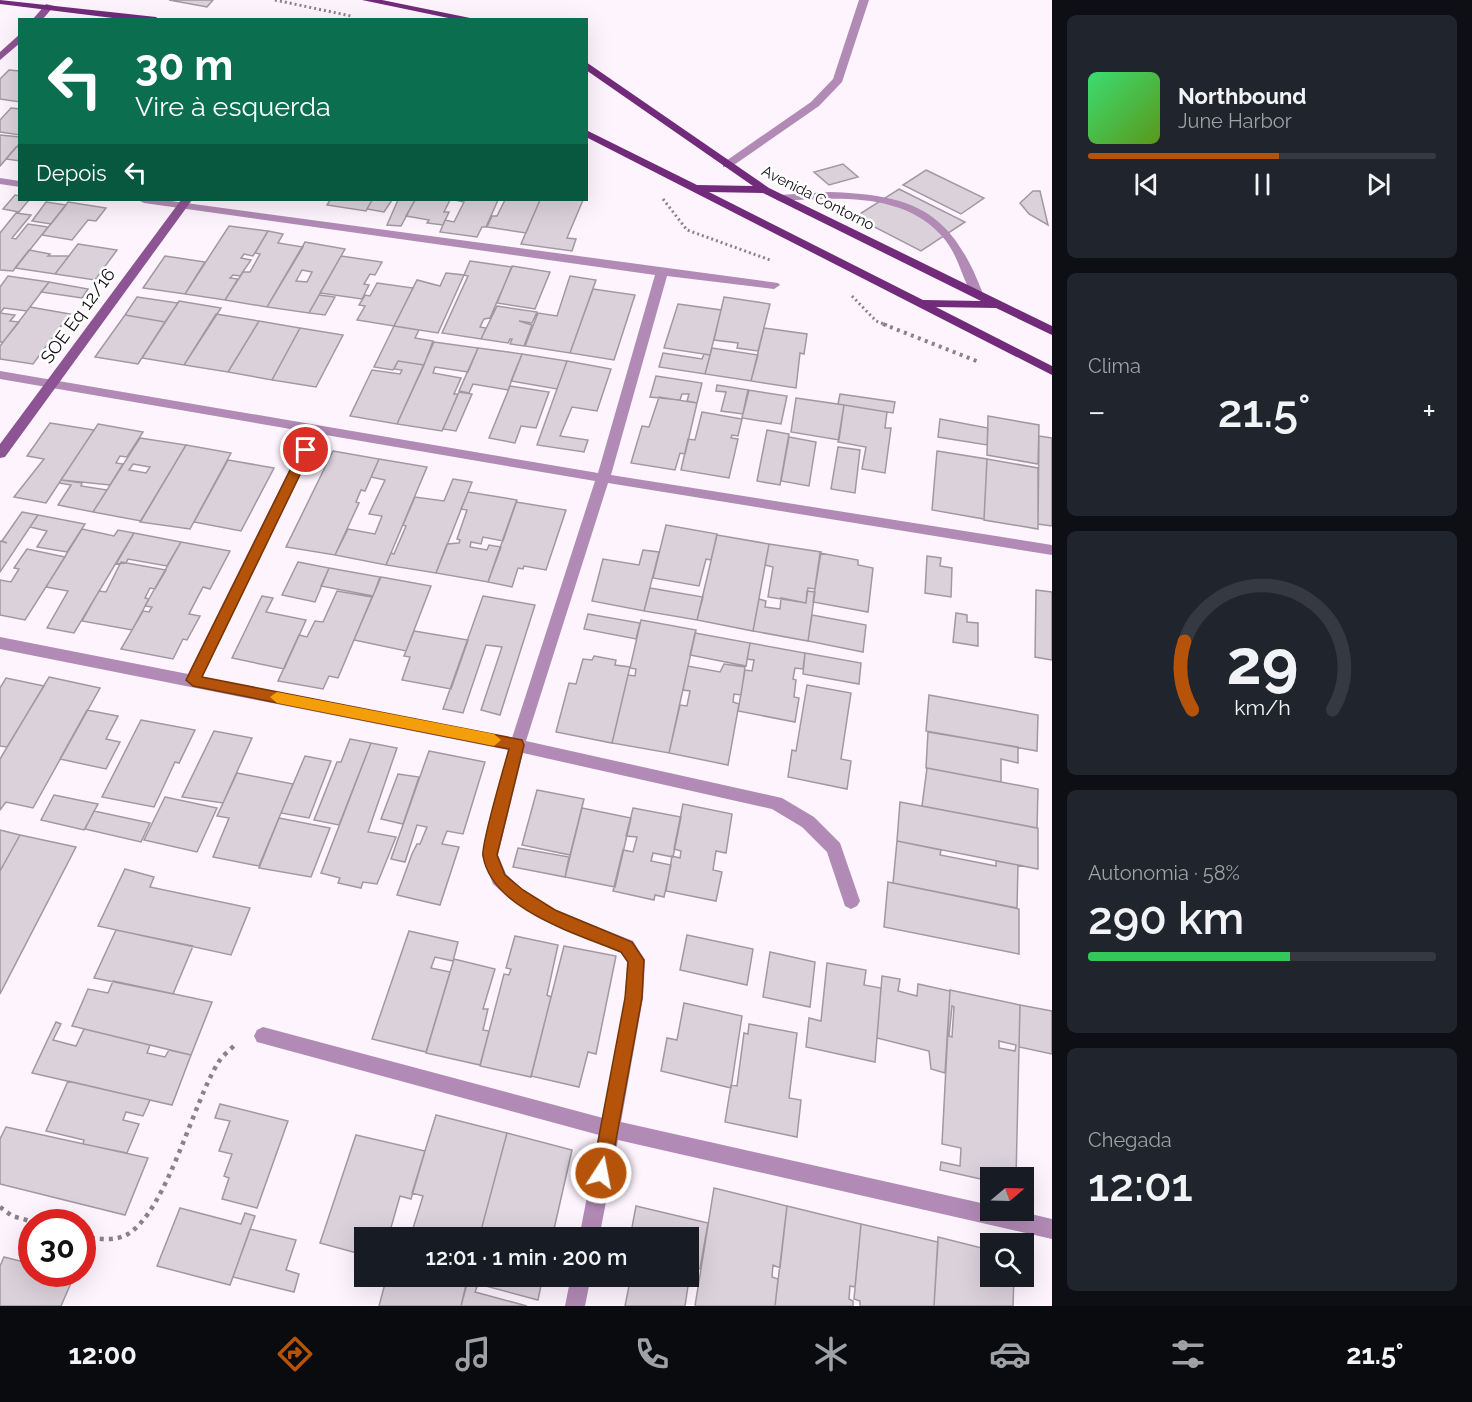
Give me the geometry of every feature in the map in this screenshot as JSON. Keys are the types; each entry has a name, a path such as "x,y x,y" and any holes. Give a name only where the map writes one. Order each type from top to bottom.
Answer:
{"main road":[{"path":"368,0 466,18"},
{"path":"0,1 141,18"},
{"path":"418,8 426,18"},
{"name":"Avenida Contorno","path":"588,66 727,165 779,198 1052,331"},
{"path":"588,134 1052,371"},
{"path":"693,188 765,190"},
{"path":"920,303 1000,305"}],"street":[{"path":"727,165 815,105 838,80 864,0"},
{"path":"38,18 49,6"},
{"path":"0,57 18,39"},
{"path":"0,181 18,184"},
{"path":"779,198 846,193 906,206 937,225 961,254 977,294"},
{"path":"164,201 184,202 662,272 774,285"},
{"name":"SOE Eq 12/16","path":"0,454 184,202"},
{"path":"591,1227 634,998 636,960 627,947 550,915 517,895 499,879 490,855 517,745 603,478 662,272"},
{"path":"0,375 603,478 1052,550"},
{"path":"193,680 316,429"},
{"path":"0,643 517,745 776,803 808,822 834,848 851,901"},
{"path":"263,1036 610,1129 1052,1229"},
{"path":"575,1306 579,1287"}],"path":[{"path":"275,0 358,17"},
{"path":"96,1239 101,1240 128,1233 151,1208 218,1062 237,1043 263,1036"},
{"path":"0,1207 18,1218"}],"building":[{"path":"169,0 213,0 207,7"},
{"path":"9,70 18,71 18,102 0,99 0,79"},
{"path":"11,108 18,109 18,135 0,132 0,120"},
{"path":"0,135 18,137 18,145 0,166"},
{"path":"16,147 18,147 18,161 6,159"},
{"path":"843,164 858,177 829,185 814,172"},
{"path":"926,170 984,198 961,214 903,185"},
{"path":"899,189 965,222 921,251 855,217"},
{"path":"1033,191 1040,191 1048,225 1029,214 1020,203"},
{"path":"15,195 18,196 18,201 28,201 19,212 3,209"},
{"path":"329,201 371,201 366,211 327,205"},
{"path":"371,201 391,201 384,212 367,209"},
{"path":"398,201 414,201 401,226 387,225"},
{"path":"414,201 450,201 444,212 449,212 443,225 427,223 429,220 406,216"},
{"path":"460,201 498,201 486,227 482,227 477,237 440,232 445,220 454,222 464,202"},
{"path":"504,201 540,201 526,233 487,227 492,216 497,216"},
{"path":"540,201 583,201 567,238 576,239 572,251 521,244"},
{"path":"46,202 66,205 51,224 32,221"},
{"path":"68,202 106,208 96,221 88,220 72,240 42,235"},
{"path":"16,213 31,215 12,238 16,239 28,224 48,227 13,271 0,270 0,233"},
{"path":"229,226 268,231 253,256 244,254 241,258 251,260 240,276 233,275 230,278 238,279 225,300 185,294"},
{"path":"268,231 283,234 278,243 303,247 267,307 225,300 243,272 250,272 260,254 255,253"},
{"path":"305,242 345,249 309,313 267,307","holes":["302,270 312,272 307,282 296,281"]},
{"path":"78,244 117,250 95,280 55,274"},
{"path":"29,250 50,254 48,256 69,256 55,274 15,268"},
{"path":"165,256 205,262 185,294 143,288"},
{"path":"341,256 382,262 375,275 370,274 364,284 369,285 362,299 320,293"},
{"path":"470,261 512,267 490,318 484,319 480,327 486,328 481,339 442,333 468,276 464,275"},
{"path":"512,266 550,272 535,309 497,303"},
{"path":"446,273 464,275 438,333 394,326 417,280 440,286"},
{"path":"8,276 49,282 27,311 4,308 0,313 0,287"},
{"path":"570,276 596,280 570,353 525,346 538,313 557,316"},
{"path":"49,282 88,289 82,298 41,292"},
{"path":"377,283 413,288 394,326 357,320 365,306 359,305 365,295 370,296"},
{"path":"593,289 635,295 614,360 570,353"},
{"path":"319,295 335,297 325,315 309,313"},
{"path":"137,297 178,303 165,322 125,315"},
{"path":"724,297 770,304 758,351 737,348 738,343 714,340"},
{"path":"179,301 221,308 184,365 142,358"},
{"path":"678,304 721,310 710,355 664,348"},
{"path":"497,306 537,312 532,323 519,321 532,325 524,346 510,344 512,339 508,343 481,339"},
{"path":"30,307 70,314 33,364 0,359 0,346"},
{"path":"0,313 15,315 10,321 19,322 3,342 0,342"},
{"path":"216,314 259,321 228,372 184,365"},
{"path":"125,315 165,322 138,364 95,357"},
{"path":"259,321 300,328 272,380 228,372"},
{"path":"394,326 419,330 415,338 433,341 424,365 398,361 393,370 374,367"},
{"path":"300,328 343,335 316,387 272,380"},
{"path":"764,328 807,334 804,354 800,353 796,388 751,381"},
{"path":"434,342 478,348 468,372 435,367 433,373 461,378 454,394 458,394 442,431 397,424"},
{"path":"478,348 522,354 508,390 473,384 469,393 459,391"},
{"path":"712,348 758,355 751,381 705,374"},
{"path":"663,353 702,359 704,354 710,355 705,374 659,367"},
{"path":"522,354 567,361 557,389 511,381"},
{"path":"398,361 424,365 397,424 350,416 372,370 400,374 402,370 394,369"},
{"path":"567,361 611,369 597,411 572,407 560,436 588,440 584,452 537,445"},
{"path":"656,376 702,383 697,403 687,401 689,394 682,394 680,400 650,397"},
{"path":"717,385 749,390 743,414 721,411 726,392 716,391"},
{"path":"510,386 549,392 536,428 521,426 515,443 489,438"},
{"path":"748,390 787,396 781,424 742,418"},
{"path":"459,392 472,394 456,431 443,429"},
{"path":"840,394 895,402 893,413 838,404"},
{"path":"659,397 697,403 685,454 680,453 675,470 631,463 642,426 649,427"},
{"path":"796,398 844,405 839,440 791,432"},
{"path":"844,405 887,412 885,428 891,428 885,473 862,469 866,447 838,442"},
{"path":"702,412 742,419 738,436 732,435 731,438 738,439 729,478 681,470 688,439 695,440"},
{"path":"988,416 1039,425 1038,464 987,455"},
{"path":"940,419 988,428 987,445 938,437"},
{"path":"50,423 94,430 46,503 14,497 44,459 27,456"},
{"path":"98,424 143,432 127,457 120,456 116,463 123,464 110,485 61,480"},
{"path":"767,430 789,434 780,485 757,481"},
{"path":"1039,436 1052,438 1052,526 1038,524"},
{"path":"789,437 816,442 809,486 781,481"},
{"path":"140,438 186,445 141,521 93,512","holes":["133,464 150,467 146,473 129,470"]},
{"path":"186,445 231,453 190,529 140,522"},
{"path":"838,447 860,450 855,493 831,489"},
{"path":"333,451 379,459 365,491 361,490 356,502 359,503 335,555 286,547"},
{"path":"937,451 987,459 984,519 932,510"},
{"path":"379,459 427,467 386,565 335,555 348,529 375,534 382,516 369,514 385,480 371,477"},
{"path":"987,459 1038,468 1038,529 984,520"},
{"path":"228,460 274,468 241,531 194,522"},
{"path":"453,479 472,482 436,573 386,565 391,553 394,554 406,526 403,525 415,497 444,501"},
{"path":"61,480 107,490 93,512 58,505 71,485 59,483"},
{"path":"468,492 517,500 503,541 483,537 481,544 471,542 470,547 487,550 489,545 501,547 488,582 436,573 447,544 459,543 460,540 457,539 467,510 461,509"},
{"path":"516,502 566,510 546,570 524,566 523,569 518,568 512,587 488,582"},
{"path":"22,512 38,515 0,572 0,541 7,543 2,541"},
{"path":"38,515 85,524 67,552 37,547 47,531 30,527"},
{"path":"666,525 717,534 711,560 706,559 699,586 653,578"},
{"path":"82,529 114,536 118,530 134,533 74,633 47,628 68,591 46,587"},
{"path":"134,533 181,542 167,566 128,559 126,563 116,564"},
{"path":"717,535 769,544 753,631 697,620"},
{"path":"181,542 230,551 210,589 203,587 189,614 200,616 187,640 183,639 173,659 121,649 143,611 149,612 152,607 145,606"},
{"path":"769,544 821,552 815,589 808,588 806,603 768,597 773,567 765,565"},
{"path":"27,549 65,557 25,620 0,615 0,580 11,582 19,569 14,568"},
{"path":"643,550 659,552 644,611 592,601 603,559 639,565"},
{"path":"820,553 858,560 858,565 873,568 868,612 813,602"},
{"path":"927,556 941,558 940,566 952,568 951,597 925,593"},
{"path":"121,562 166,570 155,589 150,588 145,598 149,599 132,630 82,621 99,591 106,592"},
{"path":"298,562 329,568 315,602 282,595"},
{"path":"329,568 380,577 373,596 321,586"},
{"path":"381,577 431,586 406,651 354,640"},
{"path":"650,588 703,597 697,620 644,611"},
{"path":"1036,590 1052,592 1052,660 1035,657"},
{"path":"337,591 372,597 338,678 329,676 323,689 278,681 299,635 307,637 315,621 323,622"},
{"path":"807,591 815,592 808,641 753,631 759,599 766,601 765,607 780,609 781,598 806,603"},
{"path":"262,596 273,598 266,612 306,620 284,669 232,658"},
{"path":"483,596 535,605 500,715 481,710 502,647 486,645 463,713 443,709"},
{"path":"956,613 967,615 967,622 978,623 978,646 953,642"},
{"path":"588,614 640,623 636,639 584,629"},
{"path":"812,615 866,625 863,652 808,641"},
{"path":"641,620 696,630 669,753 612,743 628,675 635,676 636,669 630,668"},
{"path":"414,631 468,640 451,689 402,680 410,657 404,656"},
{"path":"695,633 750,643 746,666 690,655"},
{"path":"750,643 805,653 803,669 795,668 793,679 796,680 794,697 799,698 795,722 738,711 745,670 752,671 754,660 747,659"},
{"path":"805,653 861,663 859,684 803,674"},
{"path":"594,656 616,660 615,665 630,667 612,743 556,732 569,683 576,684 583,659 592,660"},
{"path":"724,664 745,667 741,695 734,694 733,702 739,704 728,765 669,753 680,705 687,706 690,691 683,690 688,666 720,672"},
{"path":"49,677 100,688 33,808 6,802 0,810 0,759"},
{"path":"6,678 44,686 7,747 0,746 0,688"},
{"path":"807,685 851,693 841,759 851,761 847,789 788,777 792,750 796,751"},
{"path":"929,695 1038,715 1037,751 926,731"},
{"path":"87,710 118,716 106,739 120,742 106,769 60,759"},
{"path":"141,720 195,730 179,763 175,762 154,807 102,797"},
{"path":"214,731 252,738 223,803 182,797"},
{"path":"928,732 1018,747 1018,763 1001,759 1001,782 926,768"},
{"path":"350,739 371,743 339,825 314,820 337,762 341,762"},
{"path":"371,743 397,748 368,832 396,837 377,884 363,882 361,888 338,883 340,878 321,873"},
{"path":"429,751 485,762 463,834 447,831 442,844 459,847 440,905 397,895 412,854 417,844 420,844 427,827 417,825 405,862 391,859"},
{"path":"305,756 331,761 309,818 281,813"},
{"path":"927,768 1038,789 1037,828 922,806"},
{"path":"237,773 293,784 259,866 213,857 229,818 217,816"},
{"path":"398,774 419,777 403,824 381,819"},
{"path":"537,790 584,799 570,855 522,845"},
{"path":"54,795 98,804 84,830 41,820"},
{"path":"165,797 217,808 197,852 144,840"},
{"path":"900,802 1038,828 1038,869 897,841"},
{"path":"683,804 732,814 726,853 716,851 713,870 722,872 716,901 666,891 672,856 680,858 681,851 674,849"},
{"path":"582,808 631,818 615,887 565,877"},
{"path":"633,808 681,817 673,857 653,853 651,861 671,865 664,897 655,895 654,900 613,891 623,850 633,852 637,837 626,836"},
{"path":"94,811 150,823 141,842 85,829"},
{"path":"279,818 330,828 311,877 259,868"},
{"path":"0,830 20,835 0,871"},
{"path":"20,835 76,847 0,994 0,871"},
{"path":"897,841 941,850 940,855 996,866 996,861 1018,865 1017,908 893,883"},
{"path":"518,848 569,857 565,877 513,867"},
{"path":"125,869 154,877 150,887 250,908 231,955 98,926"},
{"path":"888,882 1019,909 1019,954 884,927"},
{"path":"116,930 193,946 173,994 94,978"},
{"path":"409,931 458,942 453,961 435,957 431,968 450,972 426,1052 372,1039"},
{"path":"687,935 753,949 747,985 680,970"},
{"path":"515,936 558,945 547,995 551,997 531,1077 480,1066 504,974 509,975 511,969 506,968"},
{"path":"564,946 616,956 596,1054 588,1052 579,1087 531,1076"},
{"path":"770,952 815,962 810,1007 763,997"},
{"path":"454,959 495,969 483,1009 488,1009 483,1030 489,1031 480,1065 426,1053"},
{"path":"827,963 866,970 864,985 881,988 875,1062 806,1047 809,1018 821,1021"},
{"path":"882,976 900,979 898,991 917,996 918,984 950,991 945,1073 931,1069 929,1051 877,1038"},
{"path":"113,981 212,1002 191,1055 72,1026 88,989 108,993"},
{"path":"950,990 1020,1005 1016,1167 980,1167 980,1179 940,1170 941,1162 960,1166 961,1148 942,1144","holes":["952,1006 954,1007 952,1037 949,1036","999,1041 1016,1045 1015,1051 999,1048"]},
{"path":"684,1003 742,1016 731,1088 661,1071 667,1038 677,1040"},
{"path":"1020,1005 1052,1011 1052,1054 1019,1047"},
{"path":"56,1022 61,1024 53,1040 76,1046 84,1029 150,1045 147,1053 165,1057 169,1050 191,1055 172,1105 32,1073"},
{"path":"749,1024 797,1033 789,1098 801,1100 797,1137 725,1122 731,1085 737,1086 744,1033 748,1034"},
{"path":"68,1081 150,1100 143,1116 126,1112 123,1120 139,1124 127,1153 83,1144 84,1140 46,1131"},
{"path":"220,1104 288,1121 257,1208 222,1199 229,1178 224,1176 232,1154 219,1151 230,1121 215,1118"},
{"path":"436,1115 507,1133 482,1227 413,1227 423,1196 412,1193"},
{"path":"6,1127 148,1158 125,1215 0,1184 0,1139"},
{"path":"507,1133 572,1150 554,1227 482,1227"},
{"path":"356,1135 425,1151 411,1199 400,1196 391,1227 354,1227 354,1252 320,1243"},
{"path":"714,1188 787,1206 780,1268 773,1265 772,1277 778,1279 775,1306 695,1306"},
{"path":"636,1206 708,1223 700,1269 699,1227 632,1227"},
{"path":"787,1206 861,1224 855,1287 850,1286 849,1299 853,1301 853,1306 775,1306"},
{"path":"180,1208 241,1224 245,1213 255,1216 230,1285 157,1266"},
{"path":"861,1224 938,1242 934,1306 860,1306 860,1301 854,1299"},
{"path":"250,1229 296,1240 286,1270 299,1274 294,1292 233,1277"},
{"path":"938,1237 980,1248 980,1287 1014,1287 1013,1306 934,1306"},
{"path":"4,1257 18,1260 18,1287 69,1287 61,1306 0,1306 0,1266"},
{"path":"384,1287 465,1287 461,1306 379,1306"},
{"path":"466,1287 477,1287 475,1292 527,1306 461,1306"},
{"path":"489,1287 541,1287 538,1300"},
{"path":"629,1287 688,1287 685,1306 625,1306"}],"slow traffic":[{"path":"277,697 494,740"}],"route":[{"path":"306,450 193,680 517,745 490,855 499,879 517,895 550,915 627,947 636,960 637,976 634,998 601,1173"}]}
